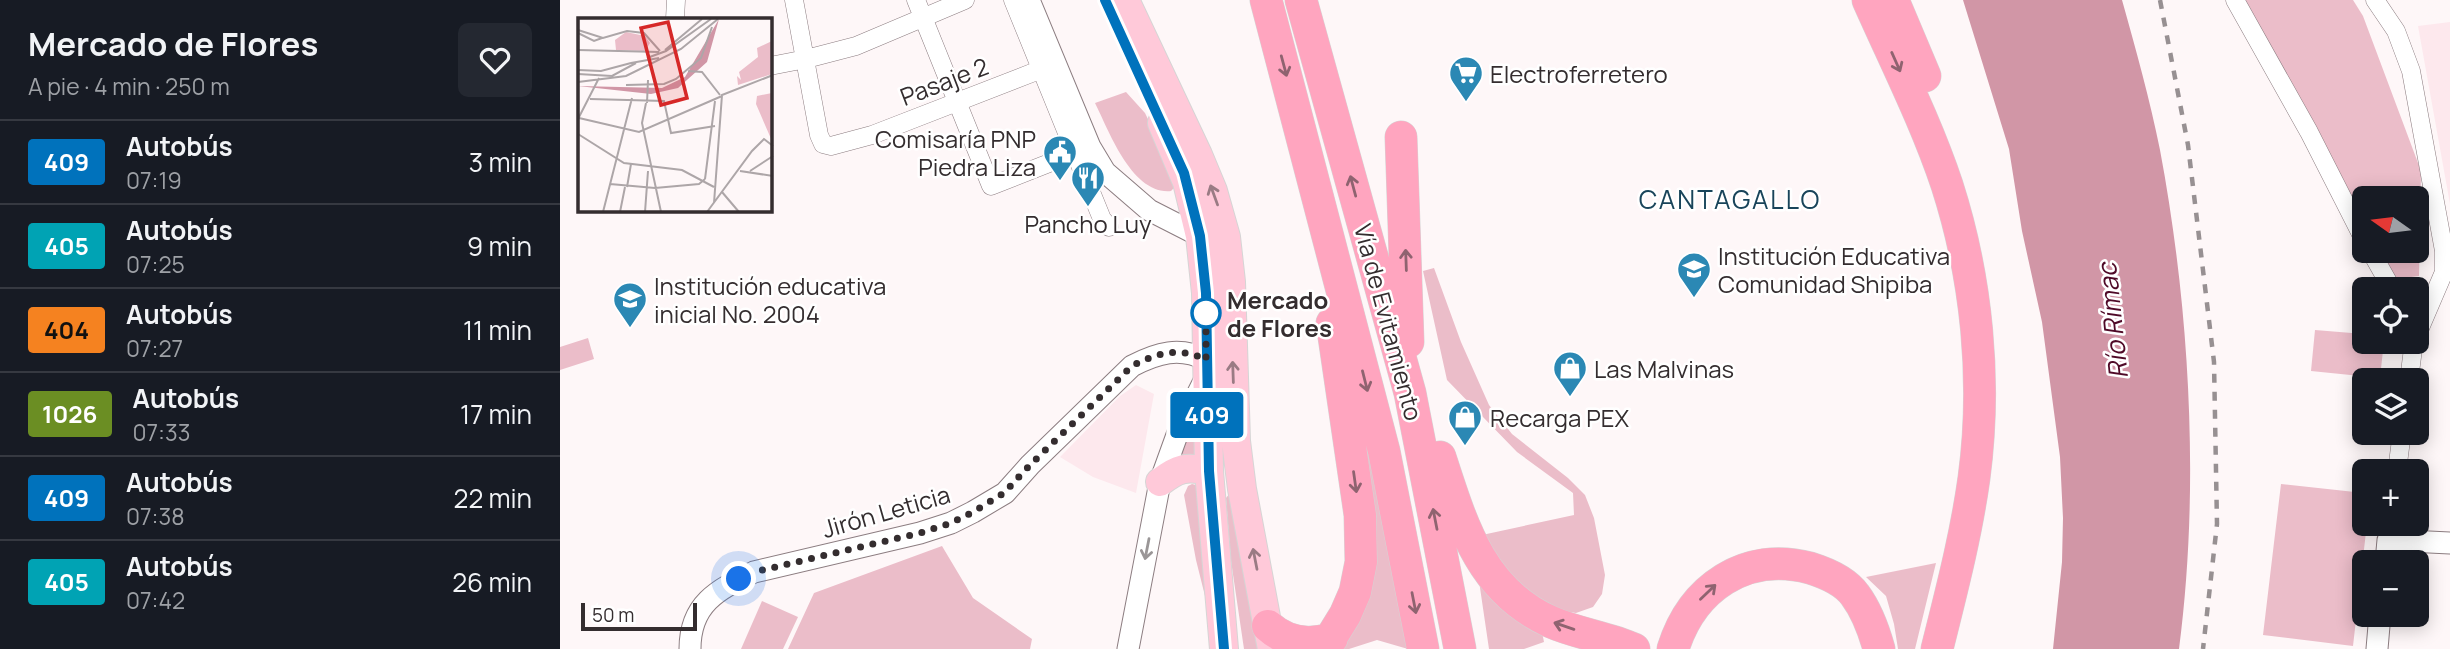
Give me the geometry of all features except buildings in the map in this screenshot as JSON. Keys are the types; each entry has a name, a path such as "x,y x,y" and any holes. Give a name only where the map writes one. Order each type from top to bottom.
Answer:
{"highway":[{"name":"Vía de Evitamiento","path":"1266,0 1384,452 1423,649"},
{"name":"Vía de Evitamiento","path":"1301,0 1410,393 1460,649"},
{"path":"1868,0 1947,185 1963,248 1975,321 1979,416 1974,477 1953,586 1937,649"},
{"path":"1893,0 1933,95 1962,174 1983,248 1997,339 1995,453 1978,558 1959,649"},
{"path":"1270,638 1280,635 1294,641 1328,643 1355,592 1362,562 1362,537 1333,325 1310,199 1300,125"},
{"path":"1401,137 1410,393 1433,433 1465,530 1492,577 1531,611 1553,622 1634,649"},
{"path":"1673,649 1682,623 1716,583 1743,570 1785,564 1814,569 1846,586 1856,596 1870,621 1880,649"}],"main road":[{"path":"1105,0 1213,236 1231,282 1236,441 1242,489 1270,638"},
{"path":"1125,0 1213,191 1213,236 1205,281 1206,368 1209,471 1224,649"},
{"path":"1160,482 1174,471 1192,468 1209,471"}],"street":[{"path":"675,18 676,0"},
{"path":"794,0 806,59"},
{"path":"916,0 991,186 1082,149"},
{"path":"772,66 856,46 965,0"},
{"path":"1013,0 1042,69 1082,149 1149,210 1213,236"},
{"path":"1029,0 1082,149 1101,219 1109,227"},
{"path":"2235,0 2309,132 2352,216"},
{"path":"2375,0 2396,31 2411,71 2444,251 2444,272 2429,307"},
{"name":"Pasaje 2","path":"806,59 819,135 822,144 831,146 872,135 1042,69"},
{"name":"Jirón Leticia","path":"690,649 692,625 701,608 715,593 739,579 754,572 920,533 951,523 1004,493 1132,366 1149,357 1182,351 1206,368"},
{"path":"1128,649 1160,482 1206,368"},
{"path":"2388,542 2450,543"},
{"path":"2377,649 2379,627"}],"shaded area":[{"path":"2243,0 2353,0 2363,16 2421,171 2421,186 2352,186 2352,198"},
{"path":"2450,22 2450,204 2418,26"},
{"path":"1126,92 1145,113 1174,173 1174,188 1171,191 1157,190 1134,172 1115,144 1095,103"},
{"path":"2388,263 2419,263 2419,276 2395,277"},
{"path":"1434,268 1461,342 1489,405 1512,434 1568,478 1585,495 1594,518 1605,575 1602,594 1593,607 1576,613 1544,608 1526,597 1482,535 1574,515 1573,493 1517,452 1447,380 1423,271"},
{"path":"2315,330 2352,333 2352,354 2383,354 2381,368 2352,368 2352,375 2311,371"},
{"path":"588,338 594,359 560,370 560,347"},
{"path":"1136,385 1154,394 1136,493 1093,477 1060,457 1120,396"},
{"path":"1359,402 1408,649 1377,640 1349,649 1337,649 1350,629"},
{"path":"1197,414 1200,457 1176,464"},
{"path":"1192,484 1196,485 1208,608 1184,495"},
{"path":"2281,484 2352,492 2352,536 2366,536 2364,550 2352,550 2352,627 2355,627 2353,646 2263,635"},
{"path":"1230,493 1260,649 1244,649 1231,561 1226,498"},
{"path":"942,546 973,598 1032,639 1030,649 788,649 814,593"},
{"path":"1936,563 1915,649 1898,649 1886,596 1866,577"},
{"path":"1479,581 1542,632 1544,642 1524,649 1489,649"},
{"path":"762,601 798,617 783,649 741,649"}],"water":[{"name":"Río Rímac","path":"1963,0 2122,0 2160,150 2179,273 2185,336 2189,399 2189,526 2179,649 2053,649 2062,562 2063,518 2060,457 2042,322 2022,231 2009,149"}],"railway":[{"path":"2160,0 2188,145 2214,362 2217,524 2203,649"}],"bus line":[{"name":"409","path":"1105,0 1184,173 1200,236 1206,293 1209,471 1224,649"}],"place":[{"name":"Electroferretero","path":"1466,103"},
{"name":"Comisaría PNP Piedra Liza","path":"1060,182"},
{"name":"Pancho Luy","path":"1088,208"},
{"name":"Institución Educativa Comunidad Shipiba","path":"1694,299"},
{"name":"Mercado de Flores","path":"1206,313"},
{"name":"Institución educativa inicial No. 2004","path":"630,329"},
{"name":"Las Malvinas","path":"1570,398"},
{"name":"Recarga PEX","path":"1465,447"}],"district":[{"name":"CANTAGALLO","path":"1730,199"}],"route":[{"path":"739,579 754,572 920,533 951,523 973,512 1004,493 1132,366 1149,357 1168,352 1182,351 1206,360 1206,313"}]}
